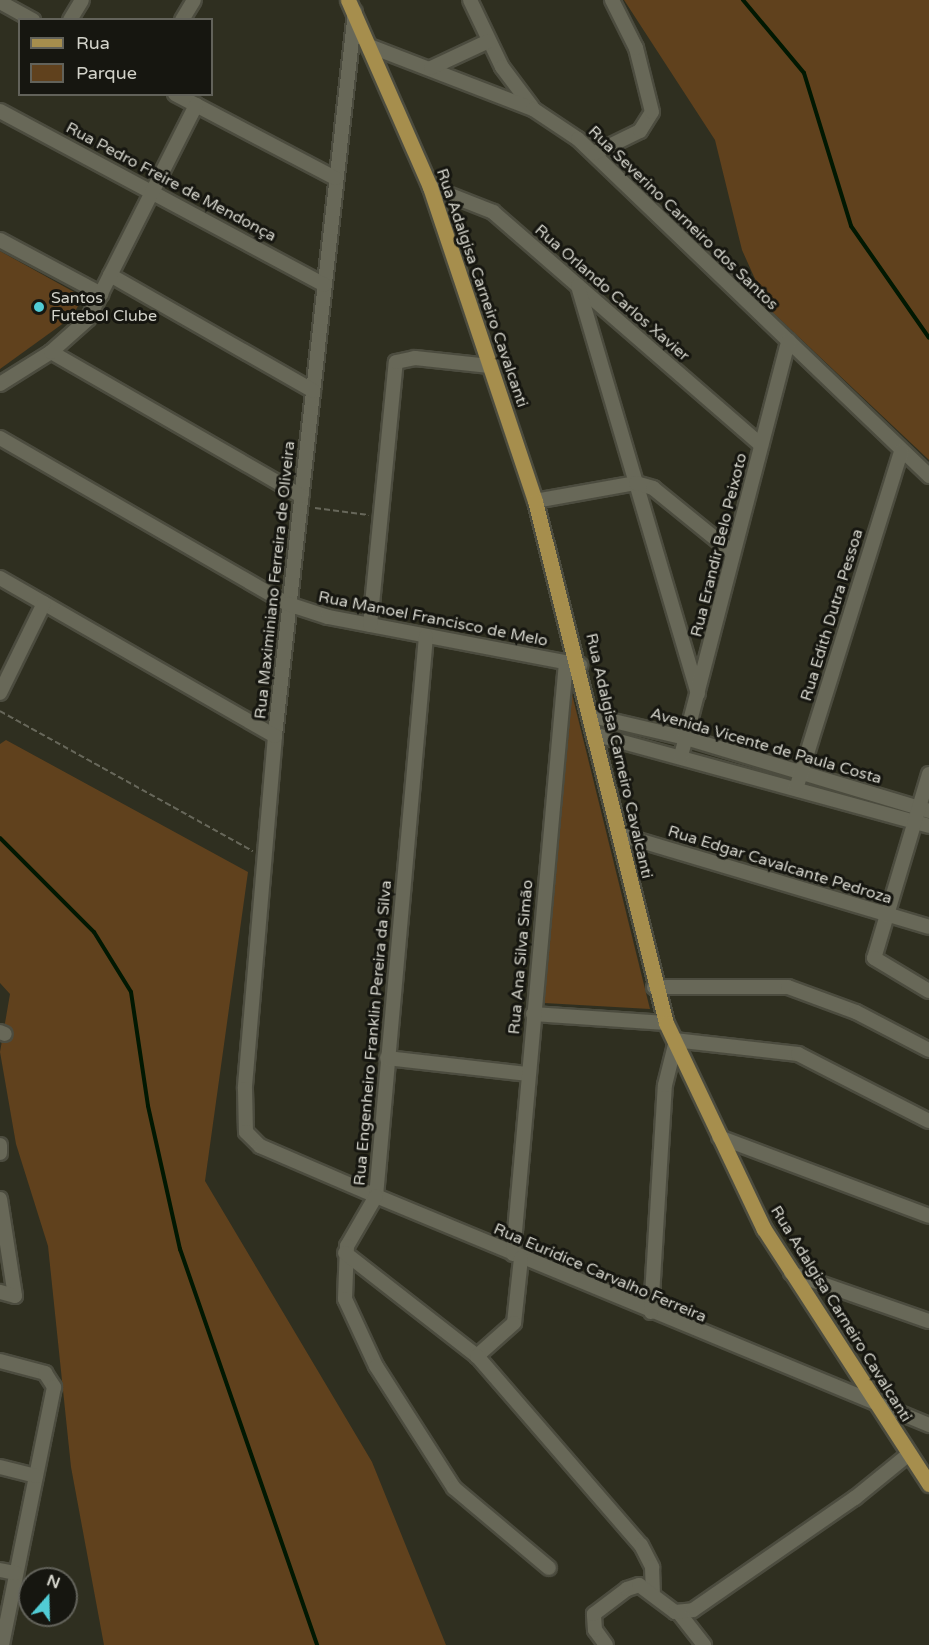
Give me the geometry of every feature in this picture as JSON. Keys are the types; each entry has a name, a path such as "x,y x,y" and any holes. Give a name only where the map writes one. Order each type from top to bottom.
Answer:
{"main road":[{"name":"Rua Adalgisa Carneiro Cavalcanti","path":"351,6 372,47 429,187 535,501 573,664 597,735 654,987 666,1023 719,1137 790,1273 873,1404 929,1484"}],"street":[{"path":"71,18 82,0"},
{"path":"183,18 194,0"},
{"path":"470,0 489,41 533,109"},
{"path":"595,153 640,131 652,112 636,48 612,0"},
{"path":"0,2 29,18"},
{"name":"Rua Maximiniano Ferreira de Oliveira","path":"260,1146 243,1119 275,736 313,391 351,6"},
{"path":"431,68 489,41"},
{"name":"Rua Severino Carneiro dos Santos","path":"372,47 533,109 595,153 929,476"},
{"path":"180,96 335,178"},
{"path":"0,384 51,352 88,319 196,105"},
{"name":"Rua Pedro Freire de Mendonça","path":"0,111 153,189 324,285"},
{"name":"Rua Orlando Carlos Xavier","path":"429,187 493,212 761,445"},
{"path":"0,240 101,294"},
{"path":"110,275 313,391"},
{"path":"579,286 698,694"},
{"name":"Rua Erandir Belo Peixoto","path":"681,756 788,342"},
{"path":"51,352 300,501"},
{"path":"370,625 378,516 396,362 415,358 489,366"},
{"name":"Rua Manoel Francisco de Melo","path":"0,439 288,604 370,625 573,664"},
{"name":"Rua Edith Dutra Pessoa","path":"796,789 901,451"},
{"path":"535,501 636,483 669,500 734,554"},
{"path":"0,578 275,736"},
{"path":"0,693 44,603"},
{"name":"Rua Engenheiro Franklin Pereira da Silva","path":"426,636 376,1196 345,1253 345,1299 376,1366 419,1436 468,1504 524,1542 549,1568"},
{"name":"Rua Ana Silva Simão","path":"477,1356 514,1323 533,1014 573,664"},
{"name":"Avenida Vicente de Paula Costa","path":"592,716 686,738 800,773 921,814 929,826"},
{"name":"Avenida Vicente de Paula Costa","path":"597,735 796,789 921,814"},
{"path":"929,774 921,814 874,958 929,991"},
{"name":"Rua Edgar Cavalcante Pedroza","path":"621,835 929,927"},
{"path":"654,987 788,987 856,1012 929,1050"},
{"path":"533,1014 666,1023"},
{"path":"651,1312 665,1085 674,1042 798,1054 929,1121"},
{"path":"387,1058 528,1074"},
{"path":"719,1137 929,1216"},
{"path":"0,1145 0,1153"},
{"name":"Rua Euridice Carvalho Ferreira","path":"260,1146 651,1312 929,1425"},
{"path":"0,1292 15,1296 1,1206"},
{"path":"345,1253 477,1356 641,1545 652,1567 653,1593"},
{"path":"790,1273 929,1321"},
{"path":"0,1361 45,1373 54,1387 2,1645"},
{"path":"680,1613 710,1600 909,1454"},
{"path":"0,1467 36,1476"},
{"path":"0,1569 16,1574"},
{"path":"606,1645 592,1620 598,1607 633,1586 653,1593 680,1613 704,1645"}],"path":[{"path":"300,501 378,516"},
{"path":"0,711 266,858"}],"green space":[{"path":"624,0 929,0 929,460 768,308 742,250 715,140"},
{"name":"Santos Futebol Clube","path":"0,251 83,297 72,317 0,369"},
{"path":"572,694 650,1009 544,1003"},
{"path":"6,740 248,872 205,1181 372,1462 446,1645 104,1645 71,1467 48,1246 16,1144 0,1052 10,994 0,983 0,744"}],"waterway":[{"path":"743,0 804,73 851,226 929,338"},
{"path":"0,838 94,932 131,992 148,1106 180,1249 317,1645"}],"place":[{"name":"Santos Futebol Clube","path":"39,307"}]}
